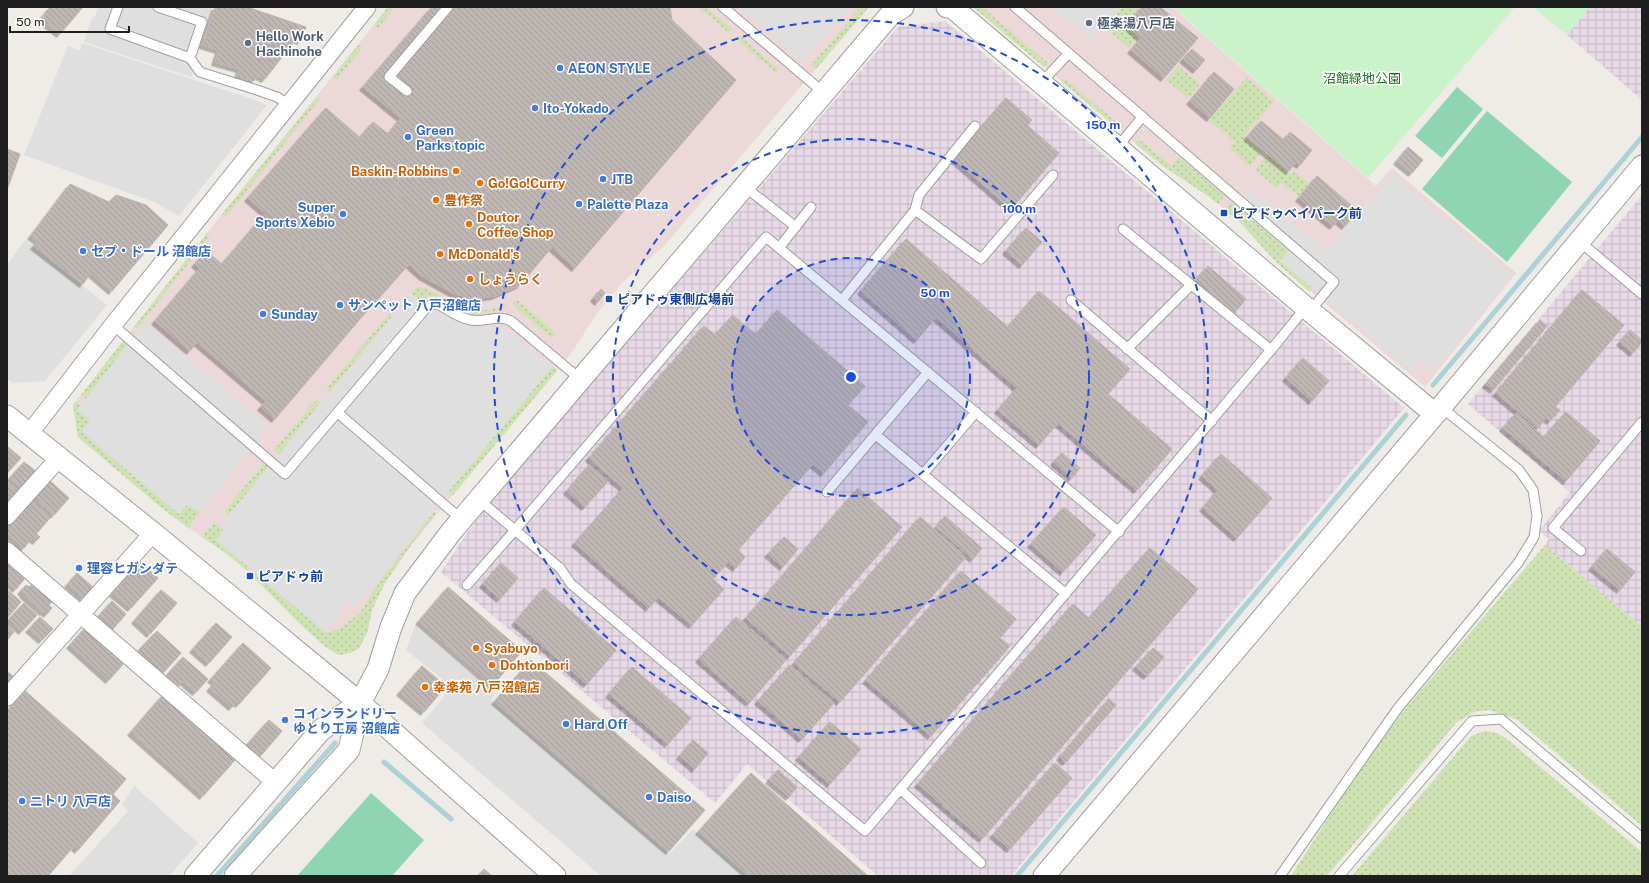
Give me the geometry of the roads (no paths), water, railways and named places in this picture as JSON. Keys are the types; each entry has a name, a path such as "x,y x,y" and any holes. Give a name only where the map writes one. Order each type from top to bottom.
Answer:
{"street":[{"path":"29,434 113,325 367,7"},
{"path":"235,876 349,750 360,704 378,669 391,627 405,593 461,519 890,15 903,7"},
{"path":"947,7 953,8 1308,309 1438,411"},
{"path":"1044,876 1438,411 1642,166"},
{"path":"7,416 153,533 360,704 555,876"},
{"path":"7,516 59,458"},
{"path":"7,697 153,533"},
{"path":"7,551 276,783"},
{"path":"195,876 321,730 360,704"}],"lane":[{"path":"118,7 110,29 190,58 200,72 264,92 288,104"},
{"path":"158,7 202,22 190,58"},
{"path":"407,91 389,77 448,7"},
{"path":"723,7 824,93"},
{"path":"478,498 560,568 571,584 865,831 1119,532 1271,350 1334,282 1015,7"},
{"path":"1041,84 1068,53"},
{"path":"1117,148 1142,117"},
{"path":"842,300 915,210 919,195 975,126"},
{"path":"915,210 981,259 1053,175"},
{"path":"745,187 796,227"},
{"path":"779,248 811,207"},
{"path":"1123,228 1271,350"},
{"path":"466,584 516,530 766,236 1119,532"},
{"path":"1579,241 1642,294"},
{"path":"1127,349 1191,285"},
{"path":"1071,300 1212,421"},
{"path":"113,325 285,474 427,307 435,303 457,316 474,321 492,318 505,318 511,321 580,379"},
{"path":"827,492 928,372"},
{"path":"1280,876 1398,708 1518,564 1534,537 1537,516 1533,490 1519,470 1438,411"},
{"path":"923,474 976,412"},
{"path":"338,413 461,519"},
{"path":"1581,551 1553,528 1642,422"},
{"path":"876,435 1066,594"},
{"path":"1339,876 1472,721 1501,719 1642,838"},
{"path":"900,789 981,863"}],"waterway":[{"path":"1433,385 1642,137"},
{"path":"1017,876 1406,415"},
{"path":"217,876 335,743"},
{"path":"384,762 451,819"}],"place":[{"name":"極楽湯八戸店","path":"1089,23"},
{"name":"Hello Work Hachinohe","path":"248,43"},
{"name":"AEON STYLE","path":"560,68"},
{"name":"Ito-Yokado","path":"535,108"},
{"name":"Green Parks topic","path":"408,137"},
{"name":"Baskin-Robbins","path":"456,171"},
{"name":"JTB","path":"603,179"},
{"name":"Go!Go!Curry","path":"480,183"},
{"name":"豊作祭","path":"436,200"},
{"name":"Palette Plaza","path":"579,204"},
{"name":"ピアドゥベイパーク前","path":"1224,213"},
{"name":"Super Sports Xebio","path":"343,214"},
{"name":"Doutor Coffee Shop","path":"469,224"},
{"name":"セプ・ドール 沼館店","path":"83,251"},
{"name":"McDonald's","path":"440,254"},
{"name":"しょうらく","path":"470,279"},
{"name":"ピアドゥ東側広場前","path":"609,299"},
{"name":"サンペット 八戸沼館店","path":"340,305"},
{"name":"Sunday","path":"263,314"},
{"name":"理容ヒガシダテ","path":"79,568"},
{"name":"ピアドゥ前","path":"250,576"},
{"name":"Syabuyo","path":"476,648"},
{"name":"Dohtonbori","path":"492,665"},
{"name":"幸楽苑 八戸沼館店","path":"425,687"},
{"name":"コインランドリー ゆとり工房 沼館店","path":"285,720"},
{"name":"Hard Off","path":"566,724"},
{"name":"Daiso","path":"649,797"},
{"name":"ニトリ 八戸店","path":"22,801"}],"park label":[{"name":"沼館緑地公園","path":"1362,78"}]}
